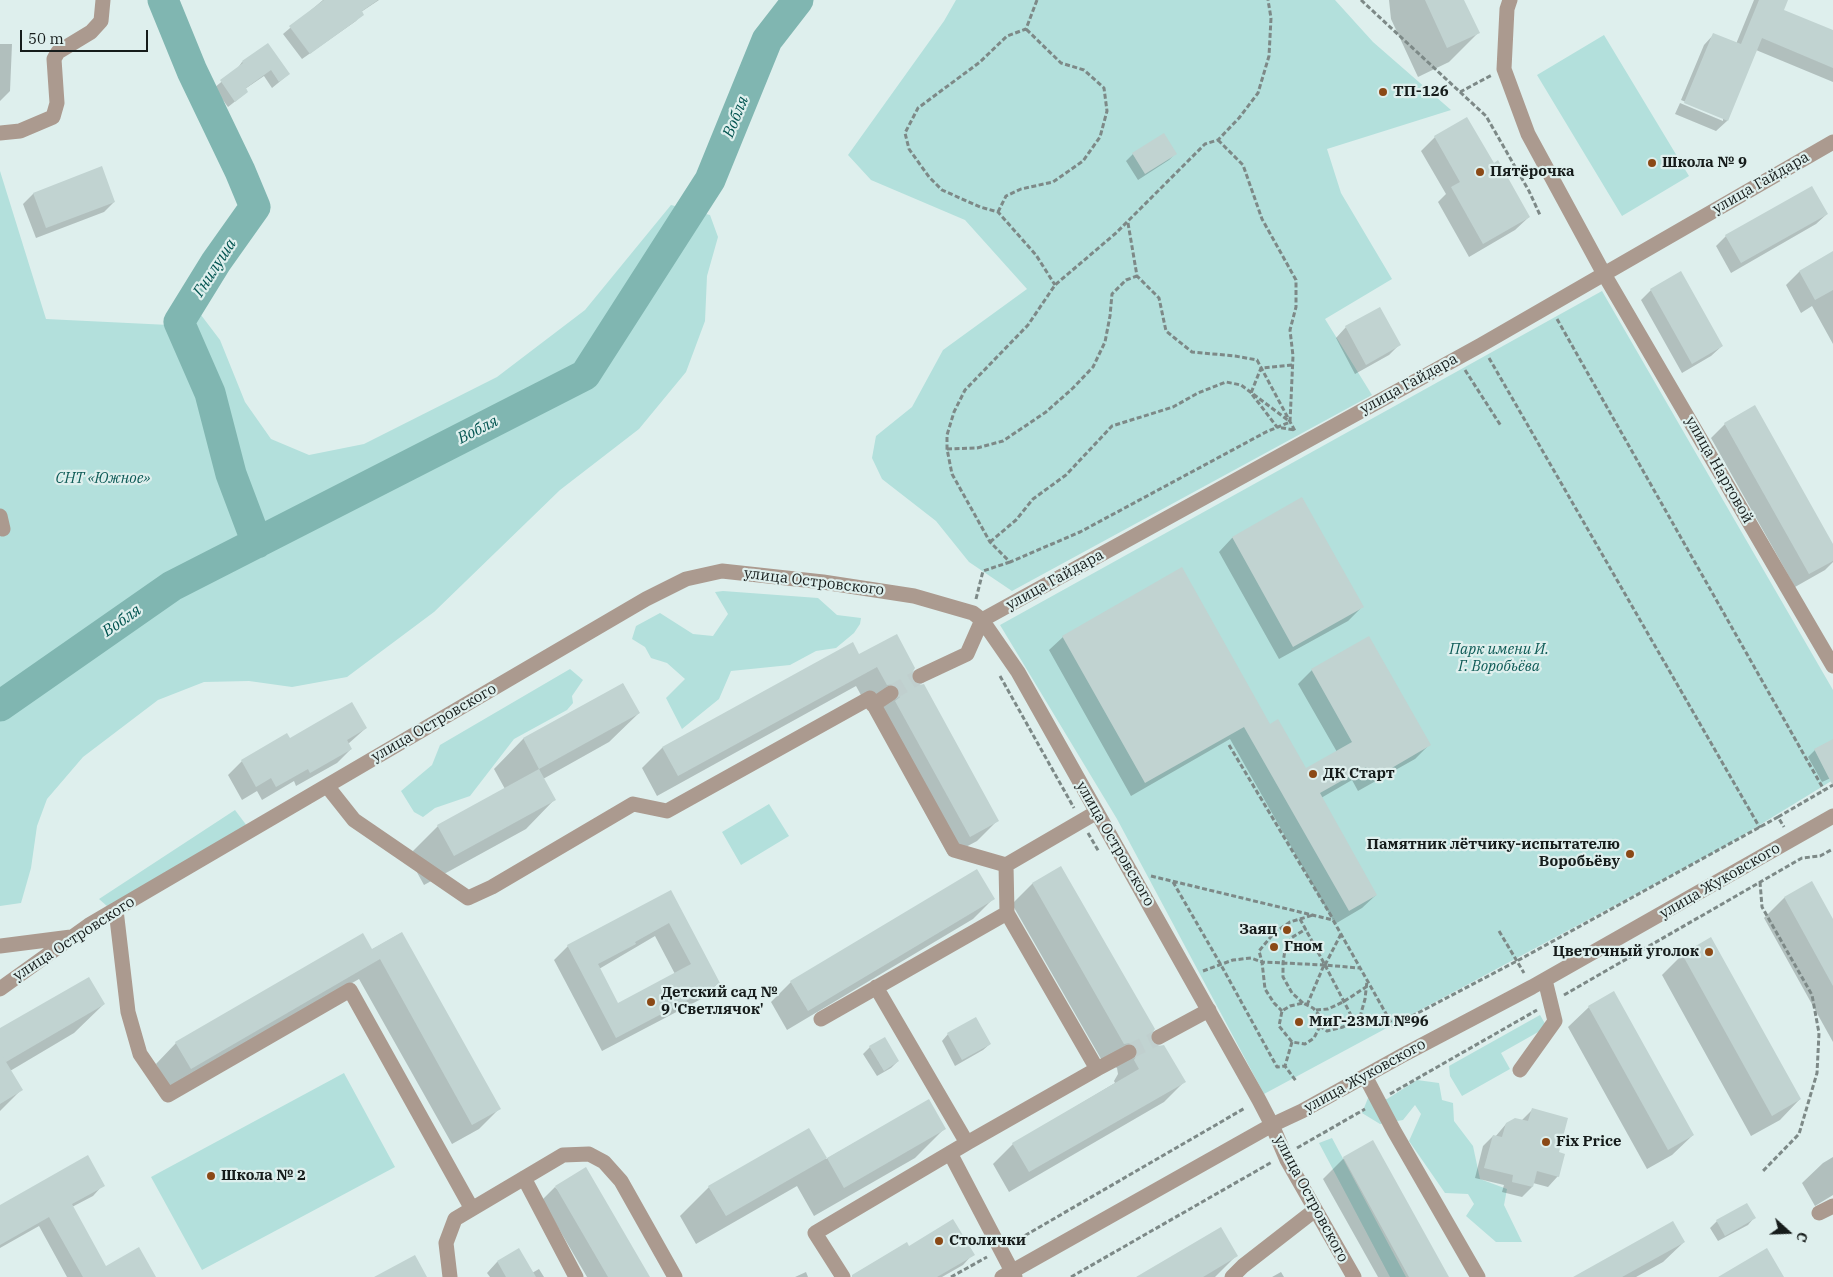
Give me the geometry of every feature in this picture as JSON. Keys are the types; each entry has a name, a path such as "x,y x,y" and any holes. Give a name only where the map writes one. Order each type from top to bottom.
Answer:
{"street":[{"path":"0,133 20,131 53,116 57,103 54,59 58,52 91,32 101,21 103,0"},
{"path":"1504,69 1507,9 1510,0"},
{"name":"улица Нартовой","path":"1504,69 1528,134 1604,274 1833,666"},
{"name":"улица Гайдара","path":"977,616 1481,345 1833,142"},
{"name":"улица Островского","path":"0,989 73,937 116,910 646,599 686,579 722,571 823,582 914,596 977,616 1018,672 1209,1010 1272,1125 1285,1155 1354,1277"},
{"path":"920,676 967,654 977,616"},
{"path":"873,705 891,693"},
{"path":"327,786 354,820 468,898 492,887 633,804 667,811 870,698 954,850 1006,864 1097,812"},
{"name":"улица Жуковского","path":"1010,1275 1272,1125 1302,1111 1545,980 1833,816"},
{"path":"1006,864 1007,913 1097,1069"},
{"path":"116,910 130,1020 140,1054 168,1095 350,990 472,1209"},
{"path":"821,1019 1007,913"},
{"path":"0,946 73,937"},
{"path":"1520,1070 1555,1021 1545,980"},
{"path":"876,987 967,1142"},
{"path":"1159,1036 1209,1010"},
{"path":"843,1277 815,1233 967,1142 1129,1052"},
{"path":"1365,1076 1394,1131 1478,1277"},
{"path":"950,1152 986,1224 1001,1249 1010,1275"},
{"path":"450,1277 446,1243 455,1219 563,1155 589,1154 604,1162 621,1181 675,1277"},
{"path":"524,1178 576,1277"},
{"path":"1819,1213 1833,1206"},
{"path":"1232,1277 1243,1266 1315,1210"}],"path":[{"path":"1038,0 1026,29 1008,36 980,62 918,108 905,133 909,149 929,177 942,190 980,207 998,212 1036,255 1055,285"},
{"path":"1010,562 990,542 952,474 947,449 947,435 954,412 965,390 1028,325 1055,285 1128,222 1205,144 1218,140 1239,118 1258,93 1269,56 1271,18 1268,0"},
{"path":"1361,0 1486,116 1529,190 1540,215"},
{"path":"998,212 1006,196 1020,189 1053,182 1083,161 1100,137 1107,112 1104,88 1084,70 1061,63 1026,29"},
{"path":"1460,92 1504,69"},
{"path":"1218,140 1243,165 1262,219 1296,280 1296,308 1290,330 1292,365 1290,422"},
{"path":"1128,222 1136,276 1159,298 1166,331 1192,352 1257,360 1290,422"},
{"path":"947,449 977,448 1003,442 1046,412 1073,388 1093,367 1105,342 1112,294 1126,280 1136,276"},
{"path":"1550,306 1824,790"},
{"path":"1229,745 1333,920 1393,1026 1517,961 1760,828 1481,345"},
{"path":"1457,358 1501,426"},
{"path":"1261,368 1292,365"},
{"path":"1251,393 1261,368"},
{"path":"990,542 1016,520 1033,499 1066,476 1112,426 1173,407 1198,393 1226,382 1241,385 1290,422"},
{"path":"1251,393 1277,427 1294,430"},
{"path":"977,616 983,571 1010,562 1080,532 1277,427 1290,422"},
{"path":"1778,817 1833,785"},
{"path":"1071,1277 1802,858 1820,856 1833,849"},
{"path":"1148,875 1333,920"},
{"path":"1173,881 1277,1067 1284,1066"},
{"path":"1760,882 1762,907 1812,994 1819,1033 1817,1073 1798,1134 1763,1171"},
{"path":"1282,1011 1265,989 1262,962 1258,951 1274,932 1290,922 1314,915"},
{"path":"1300,918 1354,1021"},
{"path":"1305,1004 1290,1006 1282,1011 1279,1026 1292,1042 1305,1044 1314,1038 1320,1026 1320,1016 1292,993 1283,977 1283,963 1291,938 1306,929"},
{"path":"1499,931 1524,973"},
{"path":"1305,1004 1341,934"},
{"path":"1199,973 1233,960 1251,958 1262,962 1360,968"},
{"path":"1320,1026 1327,1030 1344,1027 1360,1017 1367,981"},
{"path":"1315,1010 1328,1009 1366,987"},
{"path":"1284,1066 1292,1042"},
{"path":"1284,1066 1296,1081"},
{"path":"951,1277 1245,1108"}],"green space":[{"path":"956,0 1335,0 1373,42 1451,110 1327,149 1341,193 1392,279 1325,319 1372,395 1012,591 969,562 936,521 882,479 872,458 876,436 912,407 943,350 1027,289 965,220 871,180 848,155 944,21"},
{"path":"1604,35 1689,176 1622,216 1537,75"},
{"name":"СНТ «Южное»","path":"0,171 46,319 169,325 198,311 220,340 245,402 271,439 309,455 364,444 497,377 585,310 671,205 710,215 718,237 707,276 705,321 686,372 639,429 560,490 434,612 347,677 292,687 249,681 204,682 158,700 83,757 47,799 37,826 31,868 21,903 0,906"},
{"name":"Парк имени И. Г. Воробьёва","path":"1602,291 1833,690 1833,780 1727,845 1264,1094 1117,819 1000,625"},
{"path":"715,592 818,598 837,615 861,618 860,624 854,633 836,648 816,651 790,665 731,671 719,699 682,729 666,698 685,679 667,663 651,658 645,647 632,639 636,626 660,613 693,634 713,636 728,614"},
{"path":"570,669 583,680 572,696 573,703 567,710 514,739 470,796 435,808 423,817 414,812 401,791 432,765 440,745"},
{"path":"769,804 789,836 741,865 722,832"},
{"path":"235,810 247,826 108,907 99,899"},
{"path":"1540,1015 1547,1027 1501,1053 1510,1069 1462,1096 1450,1076 1449,1066"},
{"path":"344,1073 395,1167 202,1270 151,1177"},
{"path":"1417,1080 1439,1083 1442,1100 1453,1103 1454,1121 1473,1146 1480,1179 1507,1189 1504,1205 1522,1242 1496,1242 1466,1216 1474,1204 1468,1194 1445,1193 1409,1141 1421,1114 1415,1105 1403,1120 1380,1124 1362,1113 1368,1098 1387,1099"},
{"path":"1332,1138 1406,1277 1390,1277 1319,1143"}],"building":[{"path":"324,0 378,0 362,11 364,15 310,54 289,26"},
{"path":"1425,0 1464,0 1480,33 1447,48"},
{"path":"1759,0 1788,0 1784,10 1833,30 1833,68 1762,38 1728,121 1684,103 1713,33 1741,44"},
{"path":"268,43 290,74 279,82 271,70 246,88 248,92 235,102 220,80 243,63 242,61"},
{"name":"Пятёрочка","path":"1467,117 1494,163 1498,160 1530,217 1483,244 1451,187 1460,182 1434,136"},
{"path":"1164,133 1177,154 1145,174 1132,153"},
{"path":"102,166 115,202 46,228 33,193"},
{"path":"1812,186 1828,214 1741,263 1725,235"},
{"path":"1833,251 1833,290 1815,300 1799,271"},
{"path":"1681,271 1723,346 1692,364 1650,289"},
{"path":"1380,307 1401,345 1366,365 1345,326"},
{"path":"1755,405 1833,544 1833,561 1809,574 1724,423"},
{"path":"1302,497 1364,607 1293,647 1232,537"},
{"path":"1182,567 1270,724 1278,719 1306,768 1352,742 1311,669 1369,636 1431,745 1373,779 1366,767 1320,793 1377,895 1349,911 1244,727 1145,783 1062,636"},
{"path":"897,634 915,668 911,675 912,680 919,685 924,684 999,821 970,837 895,701 900,697 899,688 895,684 887,685 877,667 678,776 662,747 853,642 859,654"},
{"path":"623,683 640,713 539,769 523,738"},
{"path":"352,702 367,728 347,740 352,749 310,773 308,769 276,787 271,778 256,787 241,760 287,733 290,738"},
{"path":"1833,739 1833,786 1814,749"},
{"path":"539,769 556,800 454,856 437,825"},
{"path":"1061,866 1155,1029 1150,1036 1151,1042 1158,1046 1164,1045 1186,1082 1029,1172 1012,1143 1139,1069 1134,1060 1138,1053 1137,1047 1130,1043 1124,1044 1032,883"},
{"path":"977,869 995,899 808,1011 790,981"},
{"path":"1812,881 1833,919 1833,986 1784,897"},
{"path":"671,890 720,983 616,1038 567,945","holes":["669,923 691,964 618,1003 598,964 636,944 635,942"]},
{"path":"402,932 501,1109 472,1125 380,959 191,1069 175,1042 363,933 372,949"},
{"path":"1711,937 1801,1099 1772,1116 1682,954"},
{"path":"89,977 105,1004 6,1062 0,1052 0,1028"},
{"path":"1614,991 1694,1135 1668,1150 1588,1006"},
{"path":"976,1017 991,1044 962,1060 947,1033"},
{"path":"885,1037 899,1061 884,1071 869,1046"},
{"path":"0,1052 23,1090 0,1104"},
{"path":"929,1099 946,1129 844,1188 827,1158"},
{"path":"1532,1108 1568,1118 1559,1152 1565,1154 1559,1177 1537,1171 1533,1187 1512,1182 1513,1175 1484,1168 1493,1135 1502,1137 1506,1123 1515,1118 1528,1121"},
{"path":"809,1128 827,1158 726,1216 708,1186"},
{"path":"1373,1140 1449,1277 1409,1277 1343,1157"},
{"path":"88,1155 105,1186 72,1204 106,1266 139,1247 156,1277 83,1277 49,1217 0,1245 0,1205"},
{"path":"586,1167 650,1277 608,1277 555,1186"},
{"path":"1747,1203 1756,1218 1725,1236 1716,1220"},
{"path":"953,1219 975,1255 937,1277 852,1277 852,1275 907,1242 909,1246"},
{"path":"1673,1221 1685,1242 1622,1277 1573,1277"},
{"path":"1221,1227 1238,1256 1203,1277 1136,1277"},
{"path":"519,1248 536,1277 506,1277 497,1261"},
{"path":"1767,1248 1784,1277 1718,1277"},
{"path":"415,1255 427,1277 374,1277"}],"waterway":[{"name":"Гнилуша","path":"163,0 192,71 240,171 255,207 216,262 179,322 210,393 231,474 257,543"},
{"name":"Вобля","path":"0,706 172,586 585,375 710,180 767,40 798,0"}],"tunnel":[{"path":"891,693 920,676"},
{"path":"1129,1052 1159,1037"}],"place":[{"name":"ТП-126","path":"1383,92"},
{"name":"Школа № 9","path":"1652,163"},
{"name":"Пятёрочка","path":"1480,172"},
{"name":"ДК Старт","path":"1313,774"},
{"name":"Памятник лётчику-испытателю Воробьёву","path":"1630,854"},
{"name":"Заяц","path":"1287,930"},
{"name":"Гном","path":"1274,947"},
{"name":"Цветочный уголок","path":"1709,952"},
{"name":"Детский сад № 9 'Светлячок'","path":"651,1002"},
{"name":"МиГ-23МЛ №96","path":"1299,1022"},
{"name":"Fix Price","path":"1546,1142"},
{"name":"Школа № 2","path":"211,1176"},
{"name":"Столички","path":"939,1241"}]}
